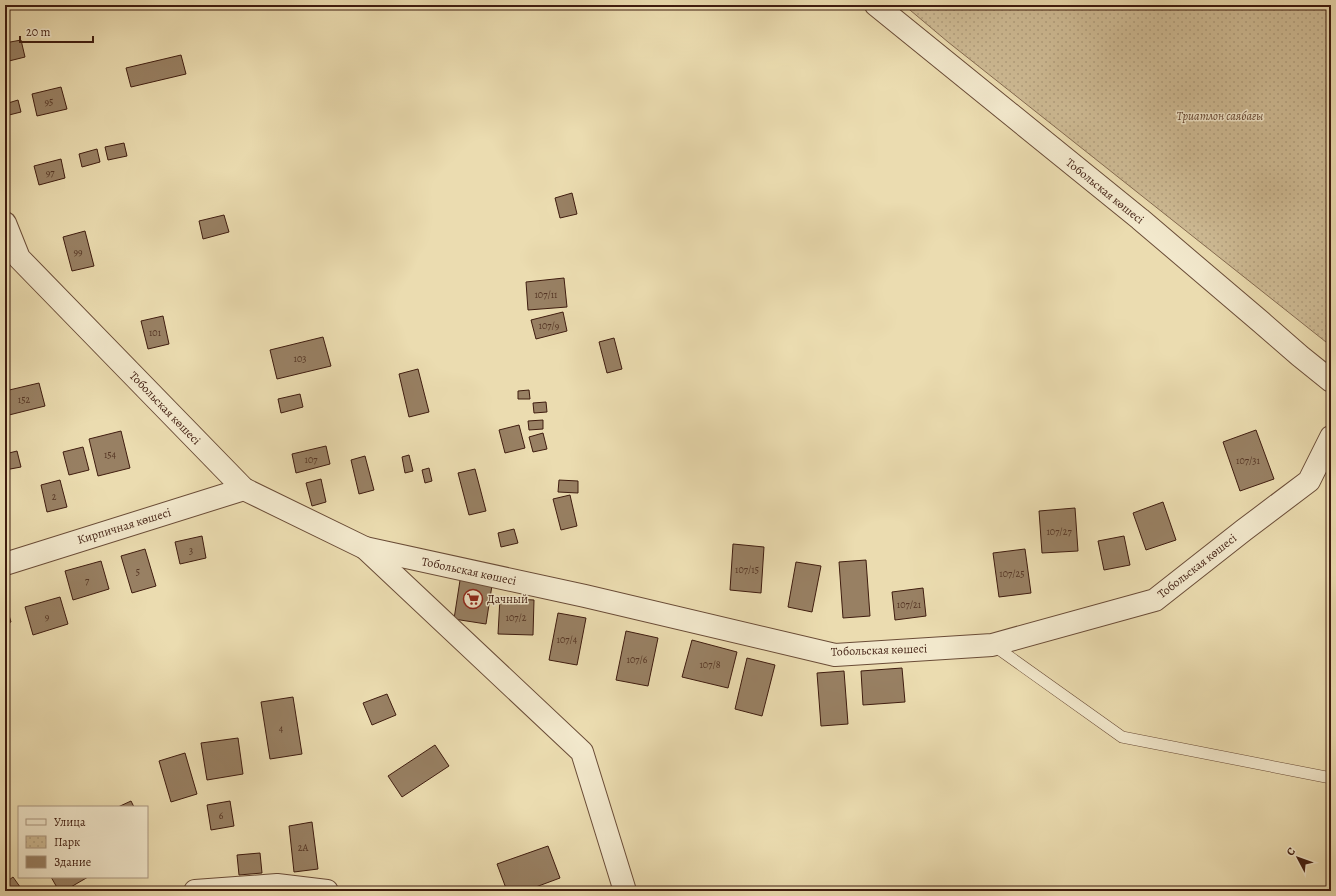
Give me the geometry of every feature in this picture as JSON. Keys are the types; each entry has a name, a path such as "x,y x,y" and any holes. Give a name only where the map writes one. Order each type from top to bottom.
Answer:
{"street":[{"name":"Тобольская көшесі","path":"876,5 1140,219 1331,381"},
{"name":"Тобольская көшесі","path":"5,223 19,258 244,489 365,548 585,596 835,655 992,645 1155,600 1238,534 1309,481 1331,437"},
{"name":"Кирпичная көшесі","path":"5,564 244,489"},
{"name":"Тобольская көшесі","path":"365,548 582,752 625,891"},
{"path":"195,891 277,885 327,891"}],"lane":[{"path":"992,645 1122,737 1331,778"}],"green space":[{"name":"Триатлон саябағы","path":"904,5 1331,5 1331,346 948,42"}],"building":[{"path":"57,5 74,5 58,9"},
{"path":"21,40 25,57 5,62 5,43"},
{"path":"181,55 186,74 131,87 126,68"},
{"path":"61,87 67,109 37,116 32,94"},
{"path":"18,100 21,112 5,116 5,104"},
{"path":"124,143 127,156 108,160 105,147"},
{"path":"97,149 100,162 82,167 79,154"},
{"path":"61,159 65,178 39,185 34,166"},
{"path":"572,193 577,214 560,218 555,198"},
{"path":"224,215 229,232 203,239 199,221"},
{"path":"85,231 94,266 72,271 63,237"},
{"path":"564,278 567,307 528,310 526,282"},
{"path":"563,312 567,331 536,339 531,320"},
{"path":"163,316 169,344 148,349 141,321"},
{"path":"323,337 331,366 277,379 270,350"},
{"path":"614,338 622,369 607,373 599,342"},
{"path":"418,369 429,412 409,417 399,374"},
{"path":"39,383 45,406 5,416 5,391"},
{"path":"529,390 530,399 518,399 518,391"},
{"path":"300,394 303,407 281,413 278,399"},
{"path":"546,402 547,412 534,413 533,403"},
{"path":"543,420 543,429 529,430 528,421"},
{"path":"519,425 525,448 505,453 499,430"},
{"path":"1256,430 1274,479 1240,491 1223,442"},
{"path":"121,431 130,468 98,476 89,439"},
{"path":"543,433 547,449 533,452 529,437"},
{"path":"326,446 330,464 296,473 292,454"},
{"path":"83,447 89,470 69,475 63,452"},
{"path":"17,451 21,467 5,470 5,454"},
{"path":"409,455 413,471 405,473 402,457"},
{"path":"365,456 374,490 359,494 351,460"},
{"path":"429,468 432,481 425,483 422,470"},
{"path":"475,469 486,511 469,515 458,473"},
{"path":"321,479 326,502 312,506 306,483"},
{"path":"60,480 67,507 47,512 41,485"},
{"path":"559,480 578,481 578,493 558,492"},
{"path":"570,495 577,526 561,530 553,499"},
{"path":"1163,502 1176,540 1146,550 1133,513"},
{"path":"1075,508 1078,551 1042,553 1039,511"},
{"path":"514,529 518,543 501,547 498,533"},
{"path":"202,536 206,558 180,564 175,542"},
{"path":"1124,536 1130,565 1104,570 1098,541"},
{"path":"733,544 764,547 761,593 730,590"},
{"path":"145,549 156,586 132,593 121,556"},
{"path":"1025,549 1031,593 999,597 993,553"},
{"path":"866,560 870,616 843,618 839,562"},
{"path":"101,561 109,589 73,600 65,571"},
{"path":"796,562 821,566 812,612 788,607"},
{"name":"Дачный","path":"461,574 493,579 486,624 454,619"},
{"path":"923,588 926,616 895,620 892,592"},
{"path":"60,597 68,624 33,635 25,607"},
{"path":"500,598 534,600 533,635 498,634"},
{"path":"5,602 11,622 5,624"},
{"path":"558,613 586,618 577,665 549,660"},
{"path":"626,631 658,638 648,686 616,680"},
{"path":"692,640 737,652 728,688 682,677"},
{"path":"747,658 775,665 762,716 735,709"},
{"path":"902,668 905,702 863,705 861,671"},
{"path":"844,671 848,724 821,726 817,673"},
{"path":"387,694 396,715 372,725 363,703"},
{"path":"293,697 302,754 270,759 261,702"},
{"path":"238,738 243,774 207,780 201,743"},
{"path":"435,745 449,766 402,797 388,776"},
{"path":"185,753 197,794 171,802 159,761"},
{"path":"131,801 134,806 120,806"},
{"path":"230,801 234,826 211,830 207,805"},
{"path":"312,822 318,869 294,872 289,826"},
{"path":"548,846 560,878 525,891 507,891 497,864"},
{"path":"260,853 262,873 239,875 237,855"},
{"path":"13,877 23,891 5,891 5,883"},
{"path":"52,878 86,878 64,891 59,891"}],"place":[{"name":"Дачный","path":"473,599"}]}
